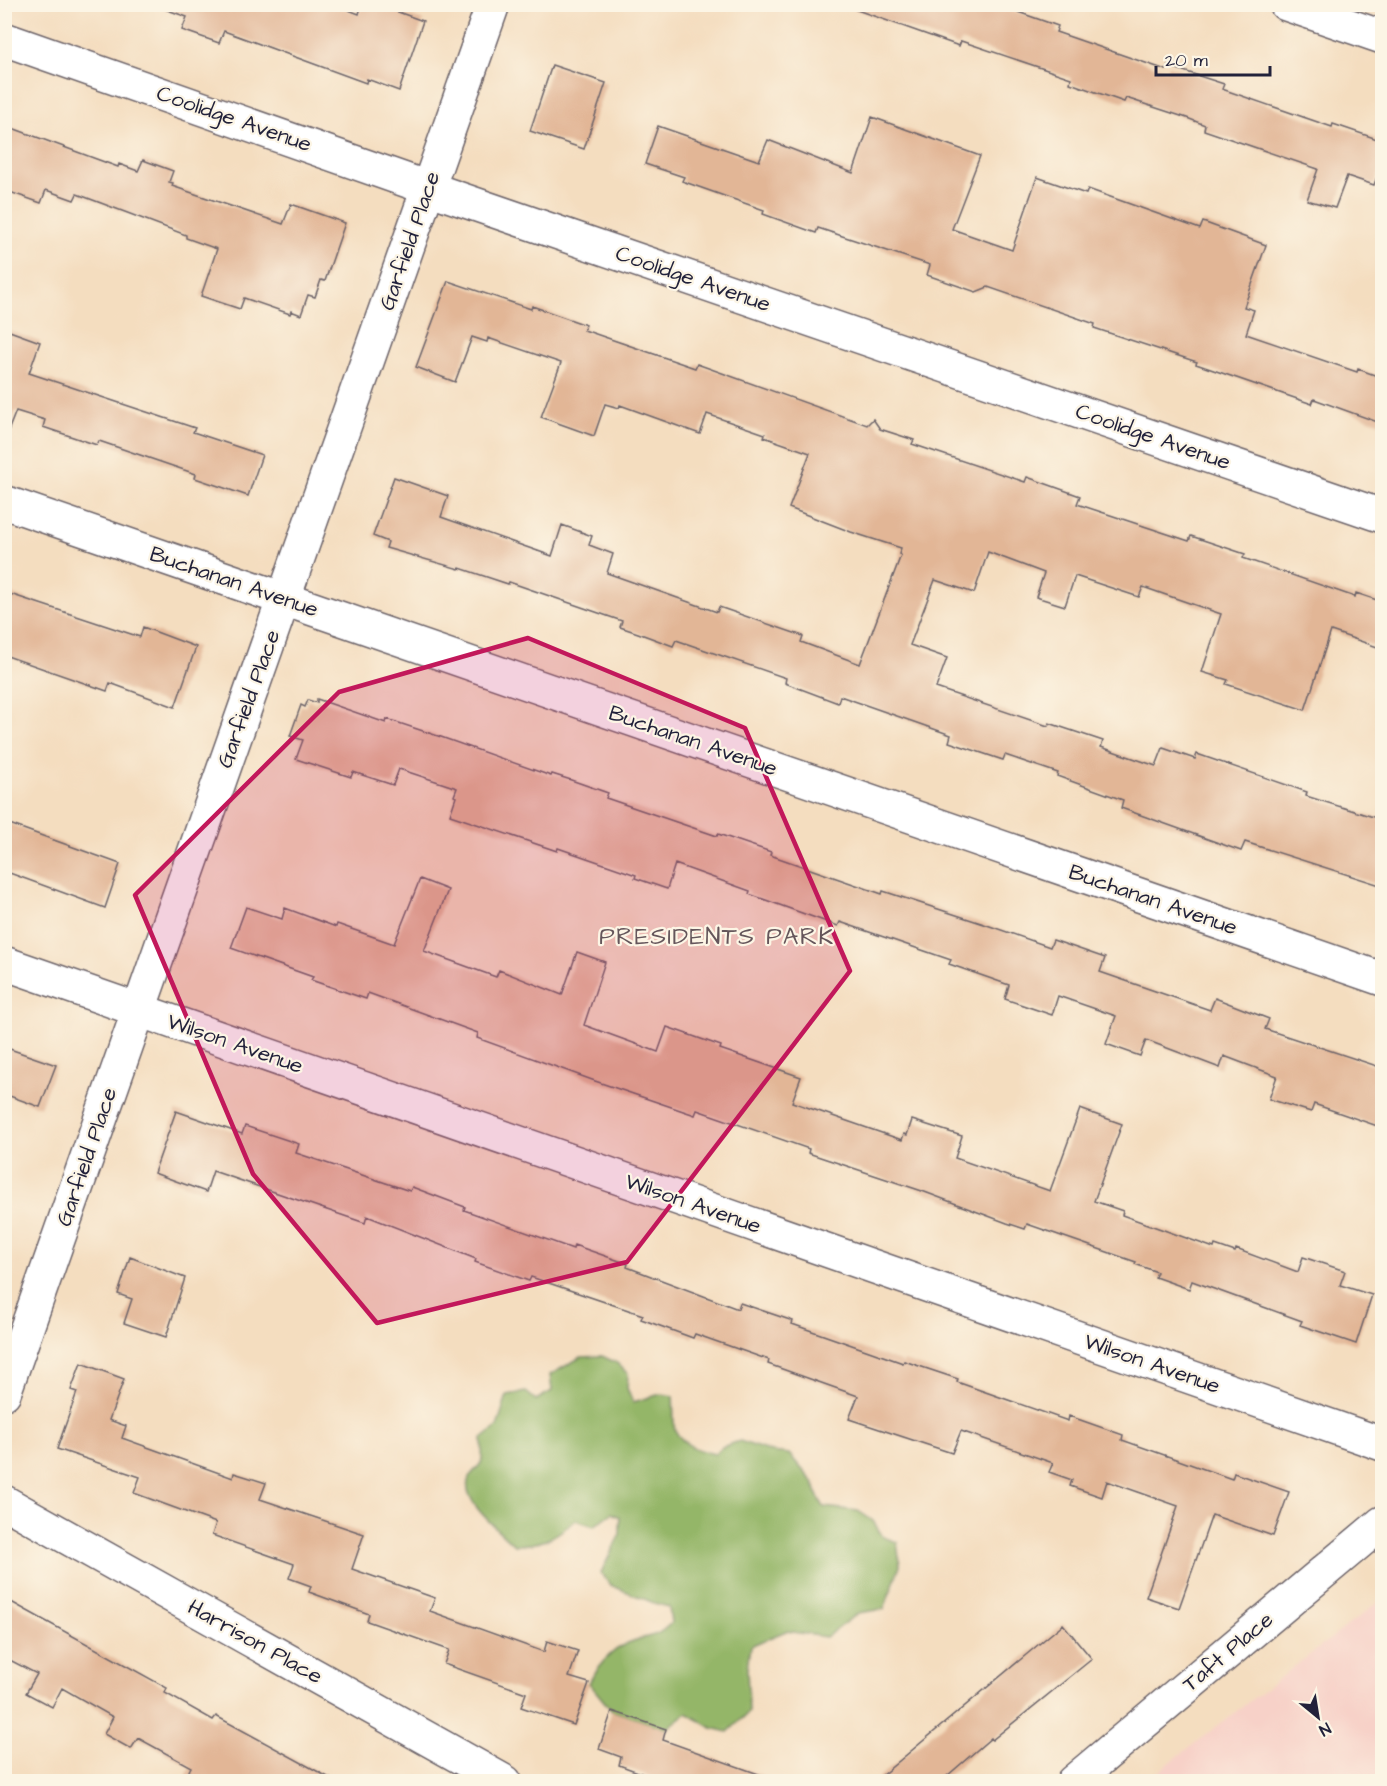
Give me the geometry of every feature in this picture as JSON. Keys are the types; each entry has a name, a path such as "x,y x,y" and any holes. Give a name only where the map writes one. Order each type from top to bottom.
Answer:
{"street":[{"name":"Garfield Place","path":"4,1393 493,4"},
{"path":"1286,4 1383,37"},
{"name":"Coolidge Avenue","path":"4,39 428,188 1383,516"},
{"name":"Buchanan Avenue","path":"4,502 1383,979"},
{"name":"Wilson Avenue","path":"4,963 1383,1444"},
{"name":"Harrison Place","path":"4,1502 505,1782"},
{"name":"Taft Place","path":"1073,1782 1383,1523"}],"highlighted area":[{"path":"528,638 745,728 850,971 627,1262 377,1323 253,1174 135,895 339,692"}],"shaded area":[{"path":"1382,1599 1382,1781 1146,1781"}],"green space":[{"path":"602,1356 617,1363 628,1374 627,1388 633,1402 661,1394 673,1396 675,1430 687,1444 715,1454 722,1447 740,1441 771,1452 789,1454 814,1483 817,1495 824,1507 858,1511 873,1521 883,1537 897,1542 900,1566 884,1609 858,1613 826,1637 786,1631 750,1646 747,1669 749,1712 728,1732 712,1728 687,1713 666,1729 612,1711 589,1683 597,1669 612,1652 625,1644 657,1634 671,1623 669,1607 610,1585 601,1573 620,1534 620,1517 612,1513 594,1526 576,1520 561,1532 541,1542 514,1545 482,1514 470,1496 467,1487 469,1478 481,1463 482,1439 497,1427 507,1395 526,1392 536,1400 552,1391 550,1375 581,1357"}],"building":[{"path":"163,4 333,4 359,14 362,4 376,4 423,21 399,91 367,79 366,83 224,31 219,43 182,30 187,17 162,8"},
{"path":"855,4 995,4 1058,26 1056,32 1166,70 1168,66 1224,84 1222,89 1332,127 1333,124 1383,141 1383,161 1374,185 1347,176 1335,208 1307,200 1318,169 1204,130 1205,125 1187,118 1126,98 1124,102 1070,83 1071,78 961,41 959,46 854,9"},
{"path":"552,65 606,83 584,149 530,131"},
{"path":"872,117 980,156 952,229 1012,250 1037,177 1086,194 1088,189 1200,229 1203,222 1266,245 1244,307 1254,310 1246,334 1357,372 1358,369 1383,378 1383,424 1314,399 1312,404 1196,364 1197,362 1094,328 1095,324 988,287 976,292 927,275 930,265 818,228 816,233 763,214 764,210 682,181 684,177 645,164 658,126 759,161 768,140 853,173"},
{"path":"4,125 118,167 119,164 138,171 143,160 173,171 169,182 173,183 172,186 283,224 291,204 345,223 325,281 321,280 315,297 308,295 301,315 291,311 290,314 244,298 240,309 201,296 217,249 77,194 74,200 46,190 41,203 4,190"},
{"path":"448,281 531,309 532,306 586,325 584,330 695,368 697,364 867,425 873,419 880,429 914,440 912,444 1025,482 1027,477 1080,496 1077,504 1189,541 1191,536 1245,554 1243,558 1355,597 1356,593 1383,602 1383,649 1331,631 1305,710 1226,684 1228,680 1202,672 1221,614 1143,587 1139,597 1075,576 1065,606 1036,597 1044,573 988,552 974,593 935,580 910,645 947,658 936,688 1048,726 1049,723 1103,741 1101,747 1156,766 1163,748 1195,759 1197,754 1307,792 1306,796 1383,820 1383,886 1245,842 1241,851 1121,808 1123,800 1057,776 1058,773 1005,755 1003,760 949,742 951,735 840,696 838,703 785,683 786,678 676,640 673,646 620,627 622,621 509,582 508,584 386,548 388,542 373,536 394,477 448,496 441,517 552,556 562,525 592,536 589,545 613,554 607,573 717,612 719,607 803,636 801,642 860,664 901,555 899,554 901,548 789,508 810,453 764,437 765,434 707,414 700,434 620,405 619,408 605,404 594,436 541,417 561,363 488,338 487,342 472,337 455,382 416,367"},
{"path":"4,329 40,342 29,373 195,428 193,432 262,455 248,496 195,478 196,474 99,441 97,445 43,427 45,420 16,411 8,431 4,430"},
{"path":"4,592 140,637 143,627 196,647 175,707 110,683 107,691 4,655"},
{"path":"317,699 386,723 387,719 551,776 552,774 571,780 608,793 606,798 771,852 770,855 882,894 883,891 1050,947 1053,940 1105,958 1100,972 1210,1010 1215,998 1269,1019 1265,1029 1383,1068 1383,1128 1314,1104 1311,1112 1269,1099 1277,1076 1224,1056 1220,1068 1146,1040 1140,1056 1106,1044 1116,1016 1058,996 1052,1015 1005,999 1009,985 949,964 951,960 840,922 838,926 675,864 667,889 635,878 636,875 558,848 557,851 450,815 457,788 399,769 393,785 353,772 351,777 296,759 303,740 290,736 301,705 305,707 308,700 317,703"},
{"path":"4,822 120,864 105,908 4,871"},
{"path":"420,879 448,890 424,951 496,977 499,970 562,995 577,952 605,962 584,1025 658,1052 667,1027 721,1046 720,1049 801,1077 792,1102 902,1140 904,1134 907,1135 912,1120 962,1136 955,1158 1050,1191 1080,1109 1122,1124 1094,1201 1123,1211 1122,1215 1214,1248 1215,1245 1235,1252 1236,1249 1298,1272 1303,1257 1345,1271 1340,1285 1372,1295 1356,1344 1300,1325 1302,1321 1192,1281 1189,1289 1155,1277 1157,1272 1135,1264 1136,1262 1027,1224 1025,1229 1007,1223 922,1191 808,1153 809,1149 697,1110 695,1115 595,1081 477,1038 478,1033 368,993 366,999 311,980 313,977 231,948 246,907 282,919 285,908 336,927 337,924 394,944"},
{"path":"4,1047 56,1065 40,1107 4,1094"},
{"path":"176,1111 242,1134 245,1126 299,1144 296,1153 410,1191 412,1187 465,1207 464,1210 573,1249 574,1245 628,1264 627,1267 738,1309 740,1303 903,1363 904,1361 958,1379 957,1382 1068,1421 1069,1416 1123,1435 1122,1440 1232,1479 1234,1473 1289,1492 1273,1536 1212,1515 1179,1608 1146,1597 1178,1506 1107,1481 1102,1497 1070,1486 1072,1480 1049,1472 1053,1463 961,1431 952,1453 849,1419 858,1396 768,1364 769,1360 695,1334 693,1338 641,1319 643,1315 531,1277 529,1281 475,1262 476,1259 367,1216 365,1223 213,1171 206,1192 154,1173"},
{"path":"130,1257 185,1278 166,1337 124,1323 132,1299 118,1294"},
{"path":"81,1363 124,1379 109,1420 126,1426 122,1438 233,1478 234,1473 266,1483 260,1499 364,1534 352,1569 435,1598 430,1611 544,1652 547,1641 578,1651 569,1677 589,1683 574,1725 521,1707 526,1693 444,1664 449,1650 367,1621 369,1614 309,1592 311,1586 289,1578 294,1564 212,1535 216,1523 134,1493 140,1477 57,1449 77,1392 71,1390"},
{"path":"4,1598 167,1688 165,1693 213,1720 216,1716 337,1782 183,1782 191,1767 138,1738 131,1749 104,1734 113,1717 62,1688 52,1707 26,1693 37,1674 4,1657"},
{"path":"1063,1624 1092,1659 992,1740 991,1738 940,1782 874,1782"},
{"path":"612,1711 666,1729 663,1740 767,1777 767,1782 665,1782 619,1765 621,1757 599,1749"}],"district":[{"name":"PRESIDENTS PARK","path":"717,937"}]}
